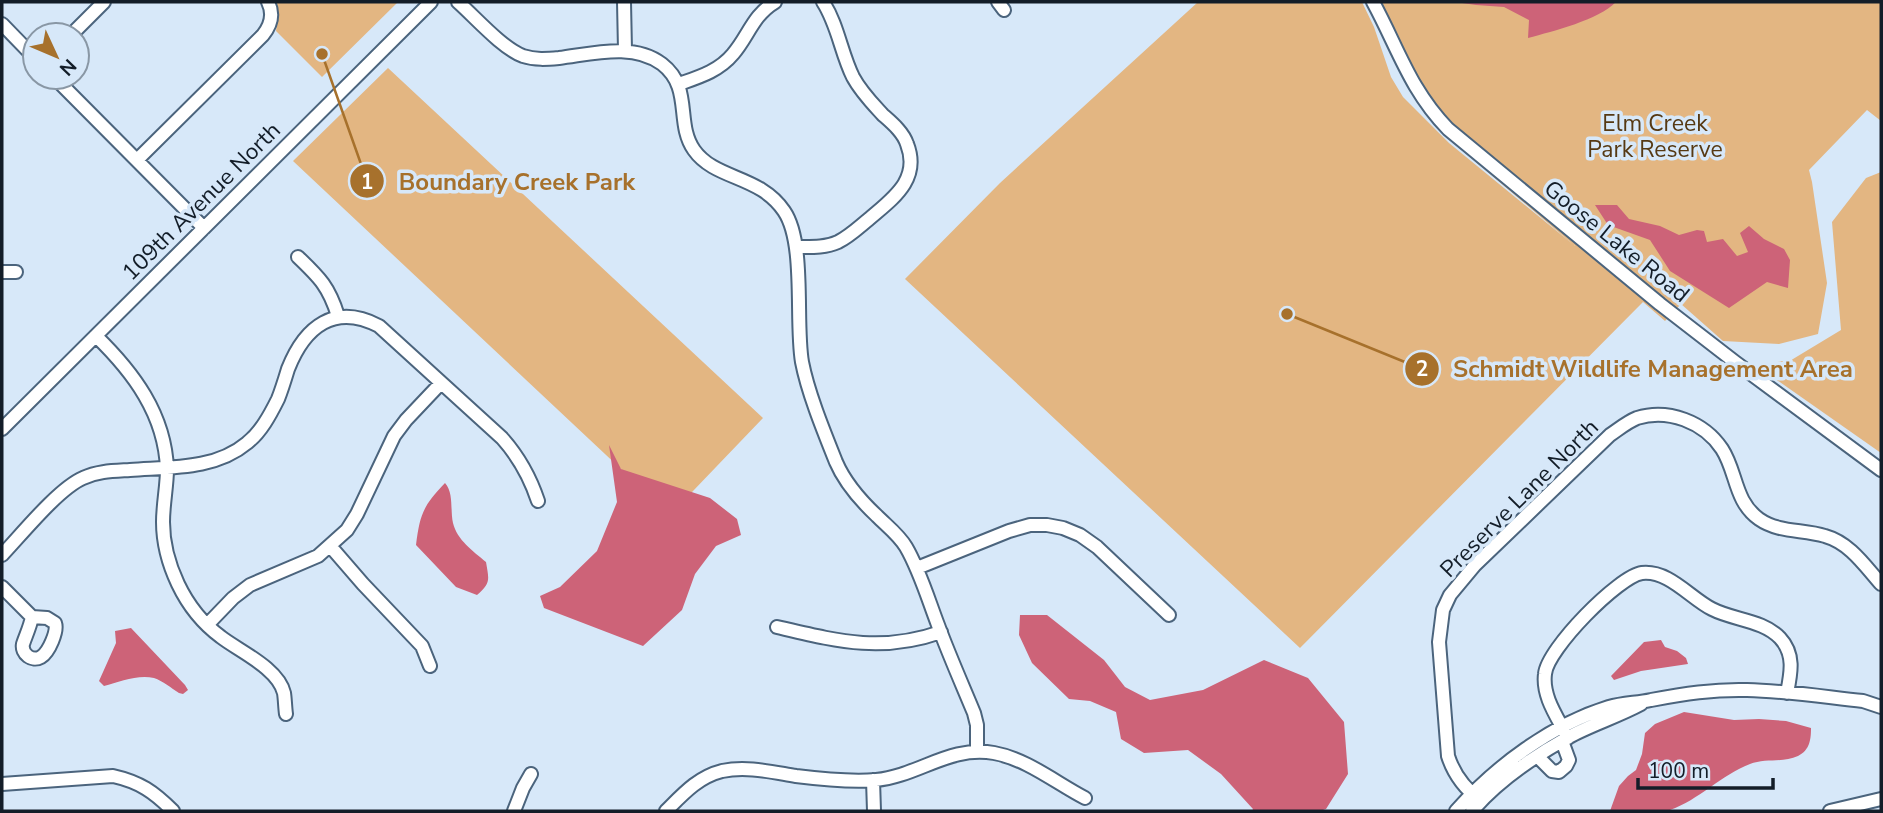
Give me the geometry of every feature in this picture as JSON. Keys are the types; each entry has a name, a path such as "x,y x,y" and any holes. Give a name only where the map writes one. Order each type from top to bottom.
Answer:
{"street":[{"path":"85,21 104,2"},
{"path":"137,160 263,35 271,21 268,2"},
{"name":"109th Avenue North","path":"2,429 431,2"},
{"path":"458,2 510,49 534,59 625,50 660,62 679,84 687,135 692,147 707,164 762,189 785,212 796,247 801,359 811,392 838,465 864,504 901,540 917,568 974,713 977,751"},
{"path":"624,2 625,50"},
{"path":"679,84 702,76 732,56 755,18 775,2"},
{"path":"796,247 824,246 849,236 902,190 910,166 907,144 902,135 862,92 853,76 834,23 823,2"},
{"name":"Goose Lake Road","path":"1373,2 1418,93 1448,129 1660,304 1881,470"},
{"path":"2,24 21,44"},
{"path":"68,91 204,228"},
{"path":"298,257 324,284 338,316"},
{"path":"2,272 16,272"},
{"path":"2,555 61,493 85,476 108,471 204,464 235,452 249,442 263,425 277,400 288,369 306,339 316,327 338,316 356,317 379,326 502,438 529,477 538,501"},
{"path":"96,336 125,366 140,387 160,430 167,467 163,521 170,563 177,582 196,614 207,625 276,679 284,691 286,714"},
{"path":"207,625 250,585 304,564 331,547 357,514 394,436 441,383"},
{"name":"Preserve Lane North","path":"1475,802 1454,772 1448,755 1439,642 1443,610 1450,596 1475,565 1623,425 1654,415 1678,418 1701,427 1723,451 1742,500 1750,512 1774,527 1814,533 1839,541 1881,584"},
{"path":"917,568 1009,531 1030,526 1055,527 1080,535 1097,547 1168,615"},
{"path":"331,547 422,646 430,666"},
{"path":"1538,757 1552,771 1559,772 1569,760 1564,735 1546,693 1545,671 1549,661 1578,623 1620,584 1641,573 1665,577 1714,611 1770,629 1787,647 1791,659 1787,693"},
{"path":"2,587 32,617"},
{"path":"777,627 867,644 910,641 941,632"},
{"path":"1475,802 1513,759 1564,735 1607,708 1717,690 1747,690 1864,701 1881,699"},
{"path":"1864,701 1881,707"},
{"path":"1456,811 1475,802 1564,735"},
{"path":"666,811 694,784 707,776 740,769 811,777 873,780 892,778 944,757 977,751 996,753 1020,762 1085,798"},
{"path":"514,811 531,774"},
{"path":"2,784 113,776 141,784 173,811"},
{"path":"873,780 874,811"},
{"path":"1830,811 1881,799"}],"green space":[{"path":"275,2 398,2 322,77 276,31 278,16"},
{"name":"Elm Creek Park Reserve","path":"1198,2 1362,2 1374,27 1391,77 1403,97 1449,143 1575,246 1451,141 1366,2 1881,2 1881,121 1867,110 1809,170 1827,283 1818,334 1779,344 1723,341 1681,304 1665,321 1643,302 1300,648 905,279 1000,183"},
{"path":"388,68 763,418 670,515 293,161"},
{"path":"1881,172 1881,453 1757,366 1793,359 1841,330 1832,222 1866,178"}],"shaded area":[{"path":"1455,2 1616,2 1587,19 1528,38 1529,20 1504,7"},
{"path":"1595,205 1617,205 1629,219 1660,226 1679,235 1704,231 1707,242 1723,239 1737,256 1748,252 1740,233 1749,226 1764,239 1784,249 1790,260 1788,288 1767,282 1729,308 1670,271 1650,240 1608,225"},
{"path":"609,445 621,469 710,498 737,519 741,535 716,546 695,574 682,610 643,646 544,608 540,596 560,587 597,551 617,502"},
{"path":"445,483 450,492 452,518 458,535 486,562 488,581 477,595 456,587 416,545 424,511"},
{"path":"1020,615 1047,615 1104,660 1125,687 1150,700 1203,690 1264,660 1308,678 1344,722 1348,774 1326,809 1252,811 1221,774 1188,750 1144,753 1121,739 1116,712 1090,701 1069,699 1032,663 1019,635"},
{"path":"131,628 188,690 183,694 179,693 161,681 148,677 104,686 99,681 116,643 115,631"},
{"path":"1661,640 1665,647 1686,658 1688,664 1641,671 1614,680 1611,676 1644,642"},
{"path":"1684,712 1734,720 1786,721 1811,728 1810,740 1805,751 1798,756 1750,764 1670,810 1610,811 1619,786 1636,770 1645,733 1655,724"}],"place":[{"name":"Boundary Creek Park","path":"322,54"},
{"name":"Schmidt Wildlife Management Area","path":"1287,314"}]}
